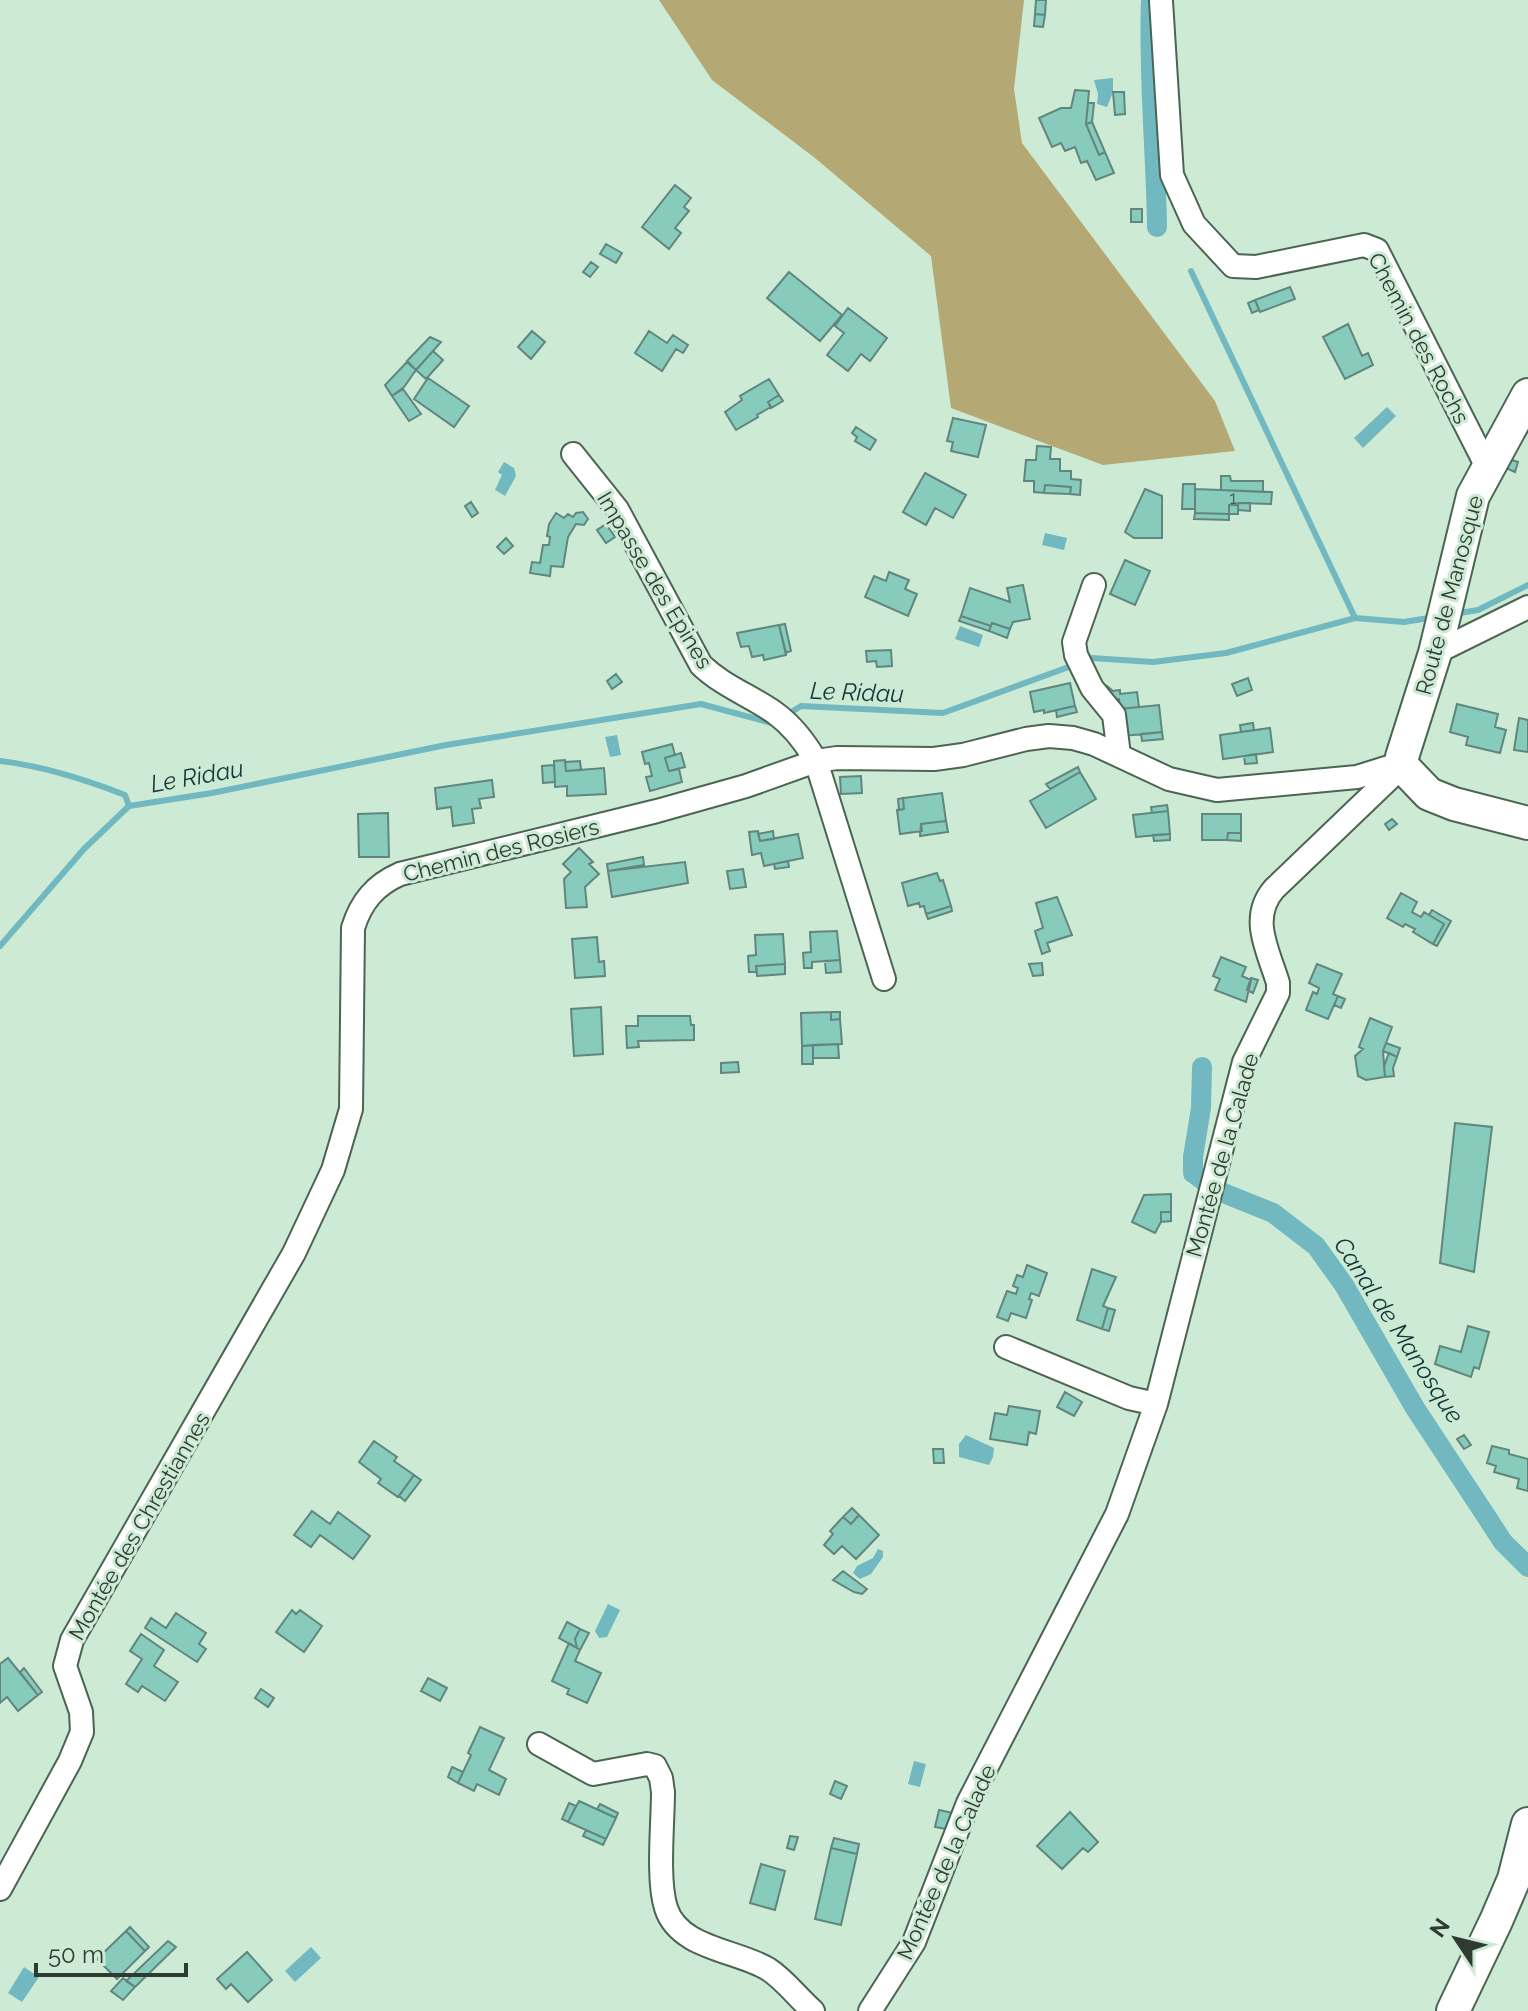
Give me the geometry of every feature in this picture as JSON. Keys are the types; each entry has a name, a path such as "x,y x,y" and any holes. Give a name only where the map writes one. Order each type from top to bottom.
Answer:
{"street":[{"name":"Chemin des Rochs","path":"1161,1 1172,175 1194,224 1233,266 1256,267 1364,245 1377,250 1487,467"},
{"name":"Route de Manosque","path":"1398,767 1440,630 1473,496 1528,395"},
{"name":"Impasse des Epines","path":"573,454 617,509 701,665 720,681 774,712 792,728 816,761"},
{"path":"1094,585 1074,642 1079,663 1114,715 1119,755"},
{"path":"1440,630 1528,607"},
{"name":"Chemin des Rosiers","path":"244,1340 322,1198 343,1142 351,1093 353,928 358,910 372,891 386,880 657,811 746,786 816,761 857,757 934,759 1049,736 1073,738 1119,755 1169,779 1217,790 1357,777 1398,767"},
{"path":"816,761 884,979"},
{"path":"1398,767 1429,794 1454,804 1528,823"},
{"name":"Montée de la Calade","path":"870,2011 914,1942 968,1803 1117,1514 1156,1404 1244,1062 1278,993 1260,920 1265,901 1398,767"},
{"name":"Montée des Chrestiannes","path":"0,1889 70,1761 82,1732 81,1712 65,1666 72,1640 244,1340"},
{"path":"1006,1347 1129,1398 1156,1404"},
{"path":"539,1744 593,1774 647,1764 655,1766 663,1792 664,1901 671,1920 693,1938 772,1972 813,2011"},
{"path":"1453,2011 1514,1879 1528,1824"}],"shaded area":[{"path":"659,0 1024,0 1014,89 1022,143 1215,401 1235,451 1103,465 951,408 931,256 815,158 712,80"}],"water":[{"path":"1113,78 1113,92 1107,107 1097,104 1094,80"},
{"path":"1387,407 1396,416 1363,448 1354,438"},
{"path":"504,462 514,468 516,476 505,496 495,490 502,475 498,472"},
{"path":"1045,533 1067,538 1064,550 1042,545"},
{"path":"960,626 983,635 979,647 955,639"},
{"path":"617,735 621,755 610,757 605,737"},
{"path":"966,1435 994,1448 989,1465 959,1457 959,1444"},
{"path":"878,1549 883,1551 883,1557 871,1574 860,1579 853,1573 857,1566 873,1558"},
{"path":"608,1604 620,1610 607,1637 599,1638 595,1631"},
{"path":"914,1761 926,1764 920,1787 908,1784"},
{"path":"311,1947 321,1958 295,1982 285,1971"},
{"path":"24,1967 39,1977 22,2002 8,1993"}],"building":[{"path":"1036,0 1046,0 1045,15 1035,14"},
{"path":"1035,14 1045,15 1043,27 1034,26"},
{"path":"1075,90 1089,91 1086,124 1099,155 1105,152 1114,173 1096,180 1087,161 1081,163 1075,147 1065,151 1061,143 1052,147 1039,118 1061,108 1071,108"},
{"path":"1113,92 1124,92 1125,114 1115,115"},
{"path":"1088,103 1094,103 1092,122 1086,124"},
{"path":"1092,122 1105,152 1099,155 1086,124"},
{"path":"675,185 691,198 684,207 689,211 675,228 681,233 669,249 642,227"},
{"path":"1131,209 1142,209 1142,222 1131,222"},
{"path":"606,244 622,253 616,263 600,254"},
{"path":"591,262 598,267 590,277 583,272"},
{"path":"789,272 842,315 820,341 767,298"},
{"path":"1290,287 1295,299 1260,312 1255,300"},
{"path":"1255,300 1259,310 1252,313 1248,303"},
{"path":"848,308 887,338 870,361 861,354 848,371 827,355 844,333 835,326"},
{"path":"1348,324 1362,356 1368,353 1373,365 1345,379 1323,337"},
{"path":"532,331 545,342 531,359 518,347"},
{"path":"649,331 667,343 673,335 688,345 683,353 676,349 662,371 635,353"},
{"path":"430,337 441,342 416,370 407,361"},
{"path":"433,351 443,360 426,379 416,370"},
{"path":"407,362 416,370 404,387 392,396 385,385"},
{"path":"428,378 469,406 454,427 414,399"},
{"path":"769,379 779,395 768,402 771,407 736,430 725,412 742,400 740,396"},
{"path":"403,389 421,414 409,421 392,396"},
{"path":"779,395 783,401 771,408 768,402"},
{"path":"953,418 986,425 978,457 951,451 953,442 947,441"},
{"path":"856,427 876,440 870,450 855,441 857,437 852,433"},
{"path":"1037,446 1051,447 1050,459 1060,459 1060,471 1071,471 1071,479 1081,480 1080,495 1070,494 1071,487 1045,485 1044,493 1034,492 1034,481 1024,481 1026,460 1036,460"},
{"path":"1509,459 1518,462 1515,472 1506,468"},
{"path":"925,473 966,495 953,518 935,508 926,525 903,512"},
{"path":"1221,476 1230,476 1231,481 1263,481 1263,492 1221,490"},
{"path":"1183,484 1195,484 1195,509 1182,509"},
{"path":"1045,485 1071,487 1070,494 1044,493"},
{"path":"1145,489 1162,496 1162,538 1134,538 1125,532"},
{"path":"1195,489 1272,492 1271,504 1229,505 1229,514 1195,513"},
{"path":"471,502 478,513 472,517 465,506"},
{"path":"1238,503 1250,503 1250,511 1238,510"},
{"path":"1229,505 1238,505 1238,514 1229,514"},
{"path":"583,512 588,519 584,525 576,524 568,537 563,567 551,566 550,576 530,573 532,562 540,563 543,545 549,545 549,524 556,513 564,518 568,514 573,517"},
{"path":"1195,513 1229,514 1229,520 1194,519"},
{"path":"606,524 615,537 606,543 597,530"},
{"path":"506,538 513,546 504,554 497,547"},
{"path":"1125,560 1150,571 1135,605 1110,594"},
{"path":"889,572 909,580 905,589 917,594 908,616 865,597 874,576 886,581"},
{"path":"1023,585 1030,619 1013,622 1010,629 961,616 970,588 1010,602 1007,588"},
{"path":"961,616 991,626 989,631 959,621"},
{"path":"992,623 1010,629 1007,638 989,631"},
{"path":"785,624 791,651 786,653 779,625"},
{"path":"779,625 786,655 764,660 763,655 752,657 749,646 741,647 737,633"},
{"path":"891,650 892,666 877,667 876,661 867,662 866,651"},
{"path":"616,674 622,682 612,689 607,681"},
{"path":"1248,678 1252,690 1237,696 1232,684"},
{"path":"1070,683 1075,706 1044,713 1044,710 1034,712 1030,692"},
{"path":"1107,686 1113,691 1120,690 1120,694 1137,692 1139,707 1120,709 1119,699 1110,700 1102,693"},
{"path":"1457,704 1498,714 1495,727 1506,730 1500,753 1466,745 1468,737 1450,732"},
{"path":"1159,705 1162,732 1124,736 1120,709"},
{"path":"1075,706 1077,712 1057,717 1056,710"},
{"path":"1519,718 1528,720 1528,752 1514,750"},
{"path":"1253,723 1254,730 1241,732 1240,725"},
{"path":"1270,728 1273,752 1223,759 1220,735"},
{"path":"1162,732 1163,739 1142,741 1141,734"},
{"path":"672,744 675,755 665,758 669,771 679,769 682,782 650,791 646,777 652,776 642,752"},
{"path":"681,753 685,767 669,771 665,758"},
{"path":"1256,754 1257,763 1245,764 1244,756"},
{"path":"565,760 566,771 604,768 606,794 567,796 567,786 555,787 554,761"},
{"path":"580,761 581,770 566,771 565,762"},
{"path":"554,765 555,782 543,783 542,766"},
{"path":"1078,767 1080,772 1050,789 1046,784"},
{"path":"1080,772 1096,799 1046,828 1030,801"},
{"path":"861,776 862,793 841,794 840,777"},
{"path":"492,780 494,797 479,799 481,808 472,809 474,823 453,826 451,807 437,809 435,788"},
{"path":"942,793 946,821 921,824 922,831 900,834 897,810 904,809 903,798"},
{"path":"903,798 904,809 899,810 898,799"},
{"path":"1167,805 1168,811 1152,813 1151,807"},
{"path":"1168,811 1170,834 1136,837 1133,815"},
{"path":"388,813 389,857 359,857 358,814"},
{"path":"1202,814 1241,814 1241,833 1228,833 1227,840 1202,840"},
{"path":"1392,819 1397,824 1389,830 1385,824"},
{"path":"946,821 948,832 920,836 921,824"},
{"path":"758,831 760,841 798,834 803,858 764,866 761,853 752,855 749,832"},
{"path":"773,831 774,839 760,841 758,834"},
{"path":"1228,833 1241,833 1241,841 1227,840"},
{"path":"1170,834 1170,840 1154,841 1153,835"},
{"path":"579,848 593,862 589,864 599,874 585,887 587,907 566,908 564,879 571,872 563,864"},
{"path":"643,857 644,865 608,871 607,864"},
{"path":"788,861 789,867 775,869 774,864"},
{"path":"685,862 688,883 612,897 608,871"},
{"path":"743,869 746,887 730,889 727,871"},
{"path":"937,873 940,881 943,880 951,906 926,914 924,906 920,907 919,903 908,906 902,883"},
{"path":"1401,893 1417,902 1412,912 1421,917 1424,912 1444,924 1433,944 1413,932 1415,929 1405,924 1403,927 1387,918"},
{"path":"1057,897 1072,935 1047,943 1050,951 1042,954 1035,931 1043,928 1036,903"},
{"path":"951,906 952,911 928,919 926,914"},
{"path":"1432,910 1451,921 1437,946 1433,944 1444,924 1429,915"},
{"path":"837,931 840,960 812,962 812,968 804,968 803,953 811,952 810,932"},
{"path":"783,934 785,964 756,966 757,972 749,972 748,956 756,955 755,935"},
{"path":"597,937 599,962 604,961 605,976 575,978 572,939"},
{"path":"1221,957 1246,967 1242,976 1251,980 1246,1002 1215,990 1220,979 1213,976"},
{"path":"840,960 841,972 826,973 825,961"},
{"path":"1042,963 1043,975 1033,976 1029,964"},
{"path":"785,964 785,974 757,976 756,966"},
{"path":"1317,964 1342,974 1333,994 1338,996 1328,1019 1306,1010 1313,992 1317,994 1319,988 1309,983"},
{"path":"1251,978 1258,980 1253,993 1247,990"},
{"path":"1338,996 1345,999 1341,1008 1334,1005"},
{"path":"601,1007 603,1054 574,1056 571,1009"},
{"path":"831,1012 840,1012 840,1019 831,1020"},
{"path":"831,1012 831,1020 840,1019 842,1044 802,1046 801,1013"},
{"path":"638,1016 690,1016 691,1025 694,1025 694,1040 638,1041 639,1047 627,1048 626,1026 638,1026"},
{"path":"1370,1018 1392,1027 1383,1051 1385,1077 1366,1080 1358,1076 1355,1056 1363,1049 1359,1047"},
{"path":"1386,1043 1400,1048 1397,1057 1383,1051"},
{"path":"838,1044 839,1058 813,1058 813,1045"},
{"path":"813,1045 813,1064 802,1064 802,1046"},
{"path":"1389,1053 1397,1057 1394,1076 1385,1077 1384,1066"},
{"path":"738,1062 739,1072 721,1073 721,1063"},
{"path":"1455,1123 1492,1127 1474,1272 1440,1263"},
{"path":"1171,1194 1171,1212 1161,1212 1161,1222 1155,1233 1132,1222 1144,1195"},
{"path":"1161,1212 1171,1212 1171,1221 1161,1222"},
{"path":"1027,1265 1047,1273 1039,1296 1031,1293 1026,1318 1011,1313 1008,1321 997,1317 1007,1291 1016,1294 1018,1288 1013,1286 1017,1275 1023,1277"},
{"path":"1092,1269 1116,1277 1103,1306 1108,1308 1102,1329 1077,1320"},
{"path":"1108,1308 1115,1310 1109,1331 1102,1329"},
{"path":"1468,1326 1489,1332 1479,1369 1474,1367 1471,1377 1435,1364 1440,1346 1461,1352"},
{"path":"1065,1392 1082,1402 1074,1416 1057,1407"},
{"path":"1009,1406 1040,1411 1036,1434 1029,1432 1027,1445 990,1439 995,1413 1007,1415"},
{"path":"1464,1435 1471,1445 1464,1449 1457,1439"},
{"path":"374,1441 397,1457 394,1461 414,1475 398,1497 378,1483 381,1479 359,1462"},
{"path":"1492,1446 1528,1459 1528,1491 1517,1488 1519,1479 1494,1472 1496,1466 1487,1463"},
{"path":"933,1449 943,1449 944,1463 934,1463"},
{"path":"414,1475 421,1480 405,1501 399,1496"},
{"path":"852,1508 859,1515 851,1524 843,1517"},
{"path":"312,1511 330,1524 338,1512 370,1536 353,1559 320,1535 311,1547 294,1535"},
{"path":"859,1515 879,1535 856,1559 842,1546 834,1554 824,1545 833,1534 830,1531 843,1517 851,1524"},
{"path":"843,1571 867,1589 862,1594 854,1592 833,1580"},
{"path":"292,1610 296,1614 300,1610 322,1626 304,1652 276,1632"},
{"path":"176,1613 206,1633 199,1644 206,1649 197,1662 145,1628 151,1618 166,1628"},
{"path":"567,1622 580,1629 575,1639 577,1648 559,1638"},
{"path":"580,1629 589,1633 580,1650 575,1639"},
{"path":"141,1634 164,1650 154,1666 178,1682 165,1701 142,1686 138,1692 126,1684 142,1659 130,1651"},
{"path":"569,1643 580,1650 575,1661 601,1673 587,1703 567,1694 569,1689 552,1681"},
{"path":"8,1658 38,1695 18,1711 7,1697 0,1703 0,1664"},
{"path":"24,1668 42,1692 38,1695 20,1672"},
{"path":"428,1678 447,1688 440,1701 421,1691"},
{"path":"261,1689 274,1698 268,1707 255,1698"},
{"path":"480,1727 504,1738 489,1770 506,1779 499,1795 477,1784 474,1791 458,1783"},
{"path":"452,1767 463,1772 458,1783 448,1777"},
{"path":"835,1781 847,1786 841,1799 830,1794"},
{"path":"579,1801 616,1818 606,1839 568,1822"},
{"path":"569,1803 576,1806 568,1822 562,1819"},
{"path":"600,1804 618,1813 616,1818 597,1809"},
{"path":"939,1810 958,1814 952,1830 935,1827"},
{"path":"1070,1812 1098,1842 1088,1852 1083,1848 1062,1869 1037,1846"},
{"path":"586,1830 606,1839 603,1845 583,1836"},
{"path":"790,1836 798,1837 794,1850 787,1848"},
{"path":"834,1838 859,1844 857,1854 831,1848"},
{"path":"831,1848 857,1854 841,1925 815,1919"},
{"path":"761,1864 785,1871 775,1910 750,1903"},
{"path":"130,1927 149,1947 145,1951 126,1931"},
{"path":"126,1931 145,1951 117,1979 97,1959"},
{"path":"168,1941 176,1947 135,1987 126,1981"},
{"path":"247,1952 272,1980 248,2002 231,1984 226,1989 217,1979"},
{"path":"123,1978 135,1987 123,2000 111,1991"}],"waterway":[{"name":"Canal de Manosque","path":"1151,0 1157,227"},
{"path":"1191,271 1355,618"},
{"name":"Le Ridau","path":"1454,614 1478,610 1528,585"},
{"name":"Le Ridau","path":"1084,661 1091,658 1153,662 1226,653 1355,618 1404,622 1435,617"},
{"name":"Le Ridau","path":"785,716 801,706 943,713 1074,665"},
{"name":"Le Ridau","path":"0,946 84,849 129,806 212,793 446,745 701,704 772,723 775,721"},
{"name":"Le Ridau","path":"0,761 48,770 94,784 125,795 129,806"},
{"name":"Canal de Manosque","path":"1202,1067 1201,1108 1193,1173 1216,1190 1273,1213 1316,1246 1344,1285 1415,1408 1503,1542 1528,1567"}]}
